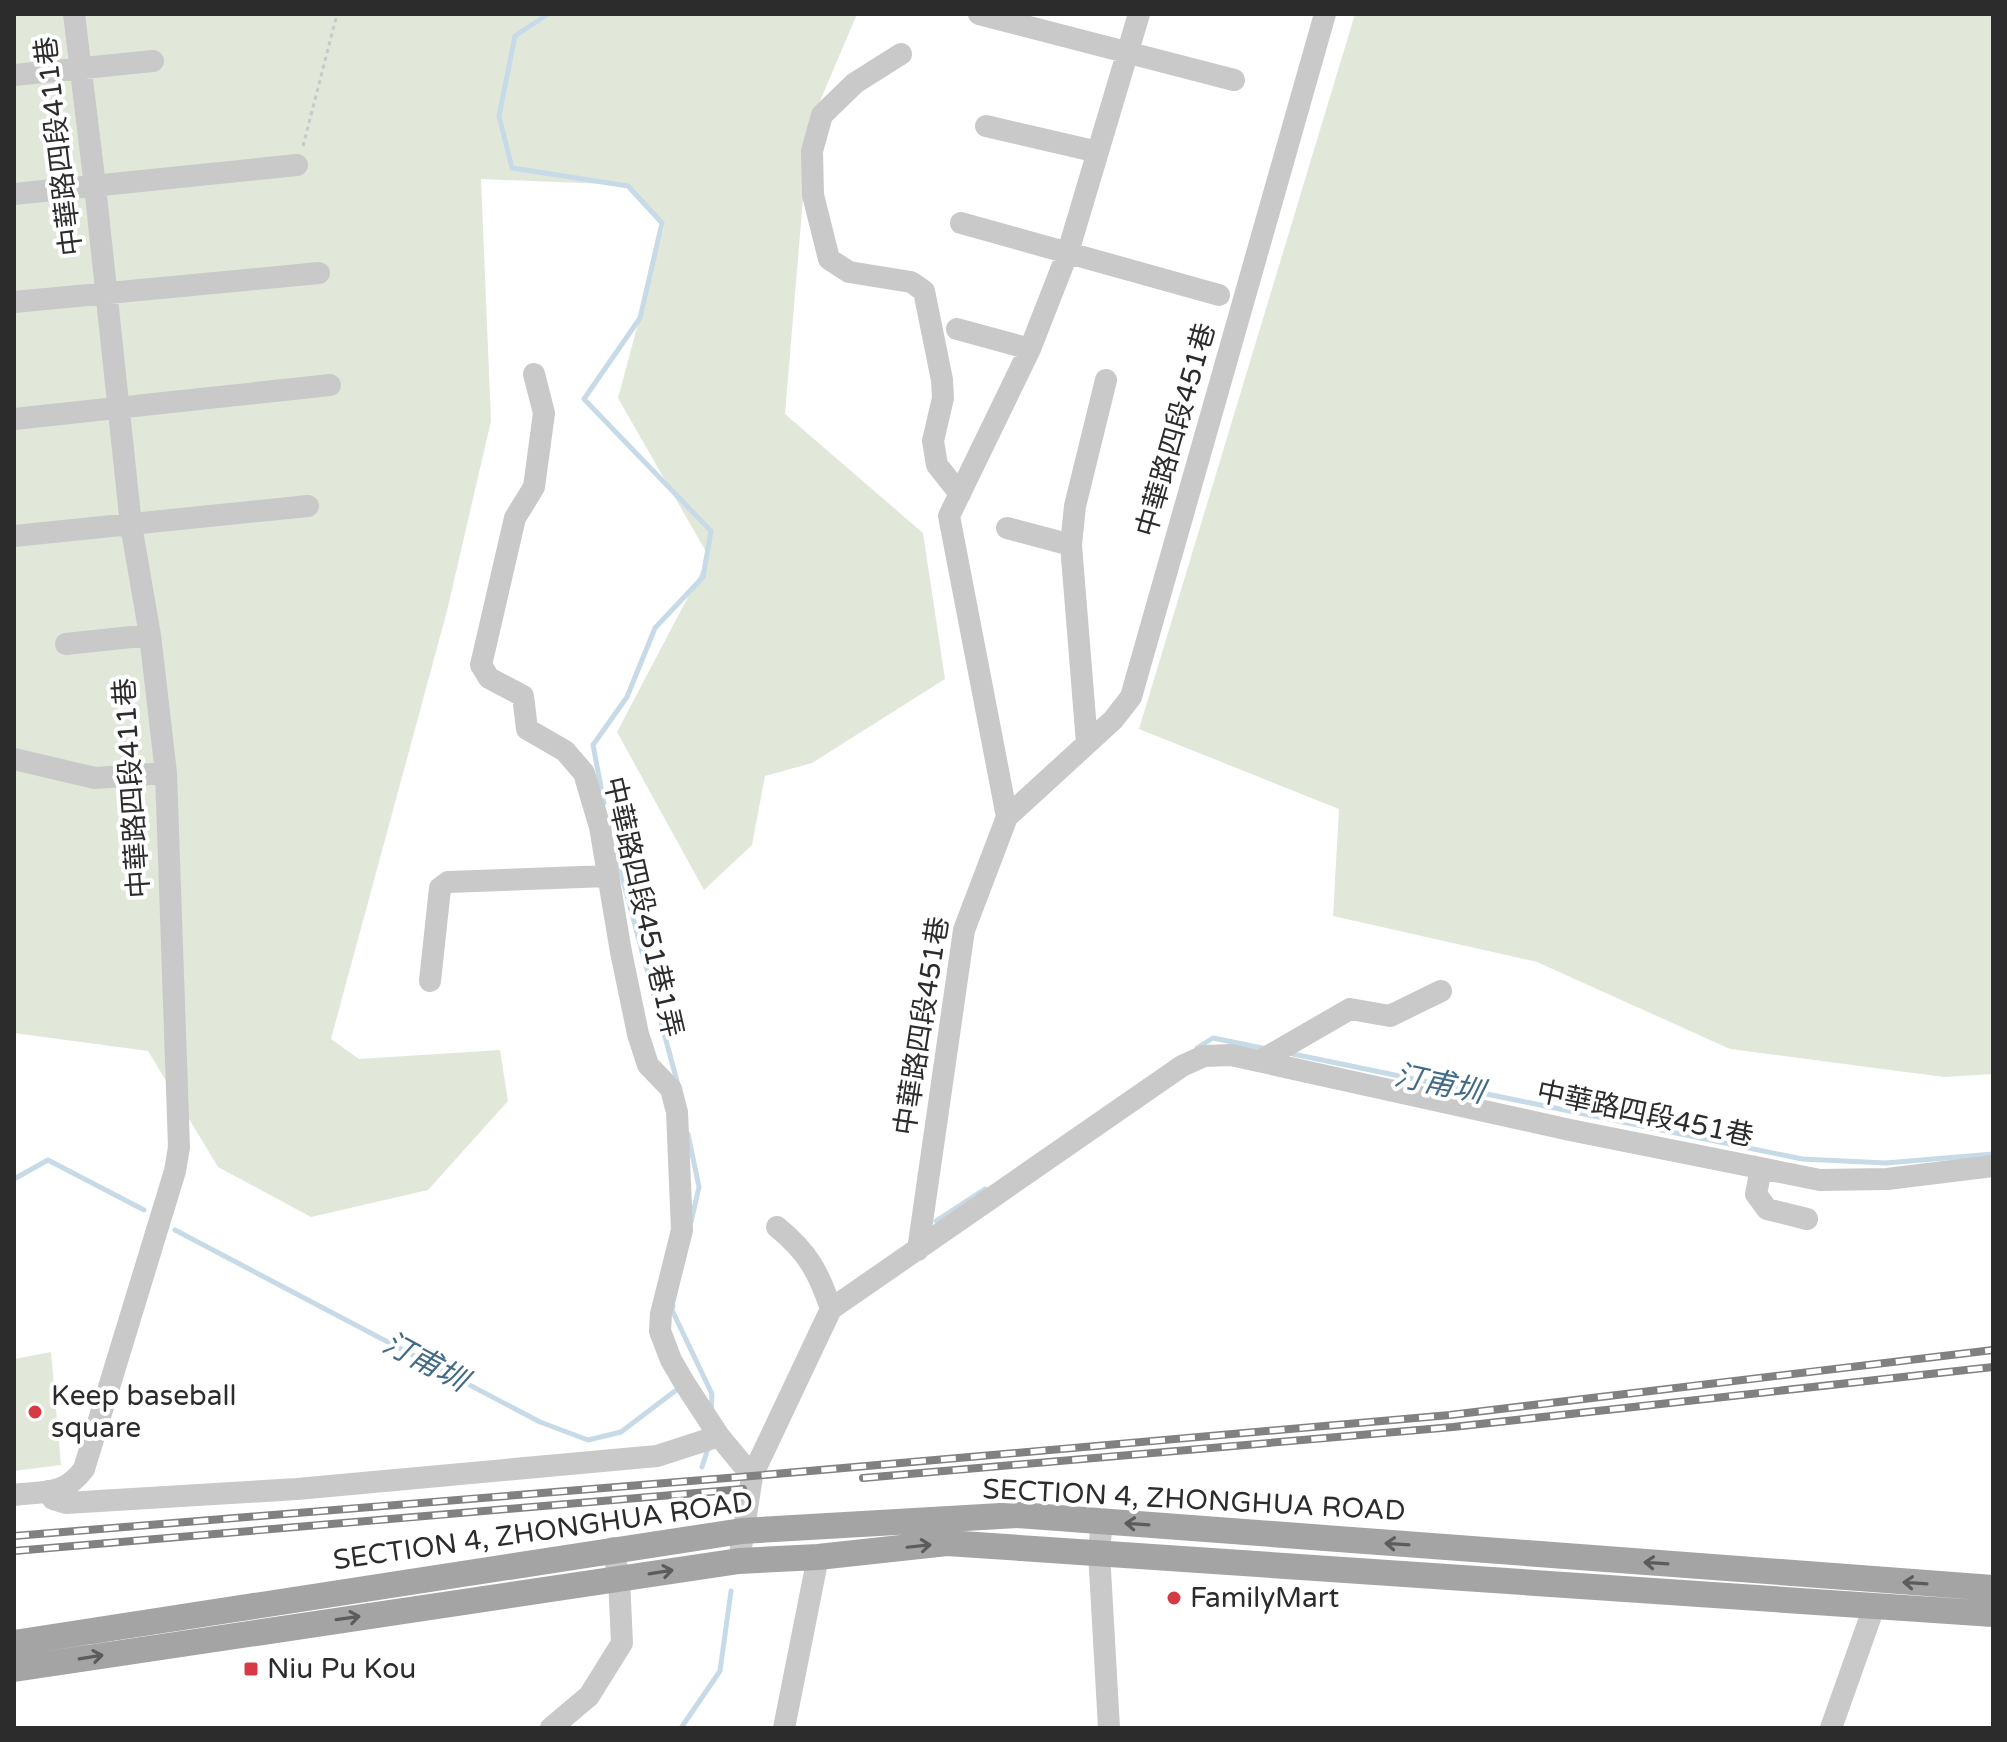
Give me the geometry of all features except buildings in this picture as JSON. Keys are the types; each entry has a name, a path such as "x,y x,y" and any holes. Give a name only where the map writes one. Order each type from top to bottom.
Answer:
{"main road":[{"name":"SECTION 4, ZHONGHUA ROAD","path":"14,1643 613,1548 742,1531 1018,1515 1990,1588"},
{"name":"SECTION 4, ZHONGHUA ROAD","path":"14,1669 739,1561 818,1557 947,1543 1993,1614"}],"street":[{"name":"中華路四段411巷","path":"14,1495 64,1489 84,1469 175,1171 179,1147 166,773 150,635 131,525 74,14"},
{"path":"979,14 1234,80"},
{"path":"1007,817 949,516 1030,349 1068,252 1139,14"},
{"name":"中華路四段451巷","path":"918,1250 964,930 1007,817 1113,720 1131,697 1325,14"},
{"path":"901,54 855,83 822,115 812,151 813,195 829,259 849,272 911,282 924,291 942,380 943,398 933,441 937,465 960,494"},
{"path":"14,75 153,61"},
{"path":"986,126 1098,152"},
{"path":"14,194 297,165"},
{"name":"中華路四段451巷","path":"961,223 1219,295"},
{"path":"14,302 319,273"},
{"path":"957,329 1030,349"},
{"name":"中華路四段451巷1弄","path":"534,374 544,413 534,487 515,518 481,665 489,678 523,696 527,729 565,751 584,773 600,827 638,1034 648,1065 671,1089 677,1112 682,1230 661,1314 660,1331 671,1360 704,1413 752,1476"},
{"path":"1087,743 1071,545 1075,506 1106,380"},
{"path":"14,419 330,385"},
{"path":"14,536 308,506"},
{"path":"1007,528 1071,545"},
{"path":"66,644 150,635"},
{"path":"14,759 95,778 166,773"},
{"path":"430,981 440,888 448,882 608,876"},
{"path":"1260,1061 1350,1009 1390,1016 1441,991"},
{"name":"中華路四段451巷","path":"831,1309 1182,1066 1204,1056 1231,1055 1820,1180 1887,1179 1993,1166"},
{"path":"1761,1169 1756,1194 1767,1209 1807,1219"},
{"path":"739,1561 752,1476 831,1309 819,1275 797,1243 777,1227"},
{"path":"48,1491 53,1499 66,1503 297,1489 657,1456 719,1436"},
{"path":"1102,1521 1099,1552 1109,1728"},
{"path":"551,1728 589,1696 622,1643 619,1579 613,1548"},
{"path":"784,1728 818,1557"},
{"path":"1990,1588 1993,1614"},
{"path":"1831,1728 1874,1607"}],"path":[{"path":"297,165 337,14"}],"shaded area":[{"path":"14,14 857,14 809,127 785,414 923,533 945,679 812,763 765,776 752,845 704,890 617,732 709,557 618,398 664,227 629,185 481,179 491,421 447,611 331,1039 359,1059 500,1050 508,1101 428,1190 311,1217 218,1167 148,1051 14,1033"},
{"path":"1355,14 1993,14 1993,1074 1944,1077 1730,1049 1537,962 1333,916 1339,809 1139,729"},
{"name":"Keep baseball square","path":"51,1352 61,1465 14,1471 14,1359"}],"waterway":[{"path":"548,14 515,36 499,116 512,168 628,186 662,223 640,318 584,399 711,531 703,577 655,628 627,697 593,745 604,803"},
{"path":"614,847 678,1085"},
{"name":"汀甫圳","path":"1197,1048 1213,1038 1267,1049"},
{"name":"汀甫圳","path":"1288,1053 1802,1159 1886,1163 1993,1154"},
{"path":"688,1134 699,1187 691,1222"},
{"name":"汀甫圳","path":"14,1179 48,1160 144,1210"},
{"name":"汀甫圳","path":"936,1221 985,1189"},
{"name":"汀甫圳","path":"175,1230 540,1422 588,1440 621,1432 675,1391"},
{"path":"673,1306 672,1310 712,1394 711,1411"},
{"path":"702,1467 709,1445"},
{"path":"681,1728 720,1671 731,1591"}],"railway":[{"path":"14,1536 1450,1415 1993,1350"},
{"path":"863,1478 1453,1427 1993,1367"},
{"path":"14,1551 743,1489"}],"place":[{"name":"Keep baseball square","path":"35,1412"},
{"name":"FamilyMart","path":"1174,1598"},
{"name":"Niu Pu Kou","path":"251,1669"}]}
